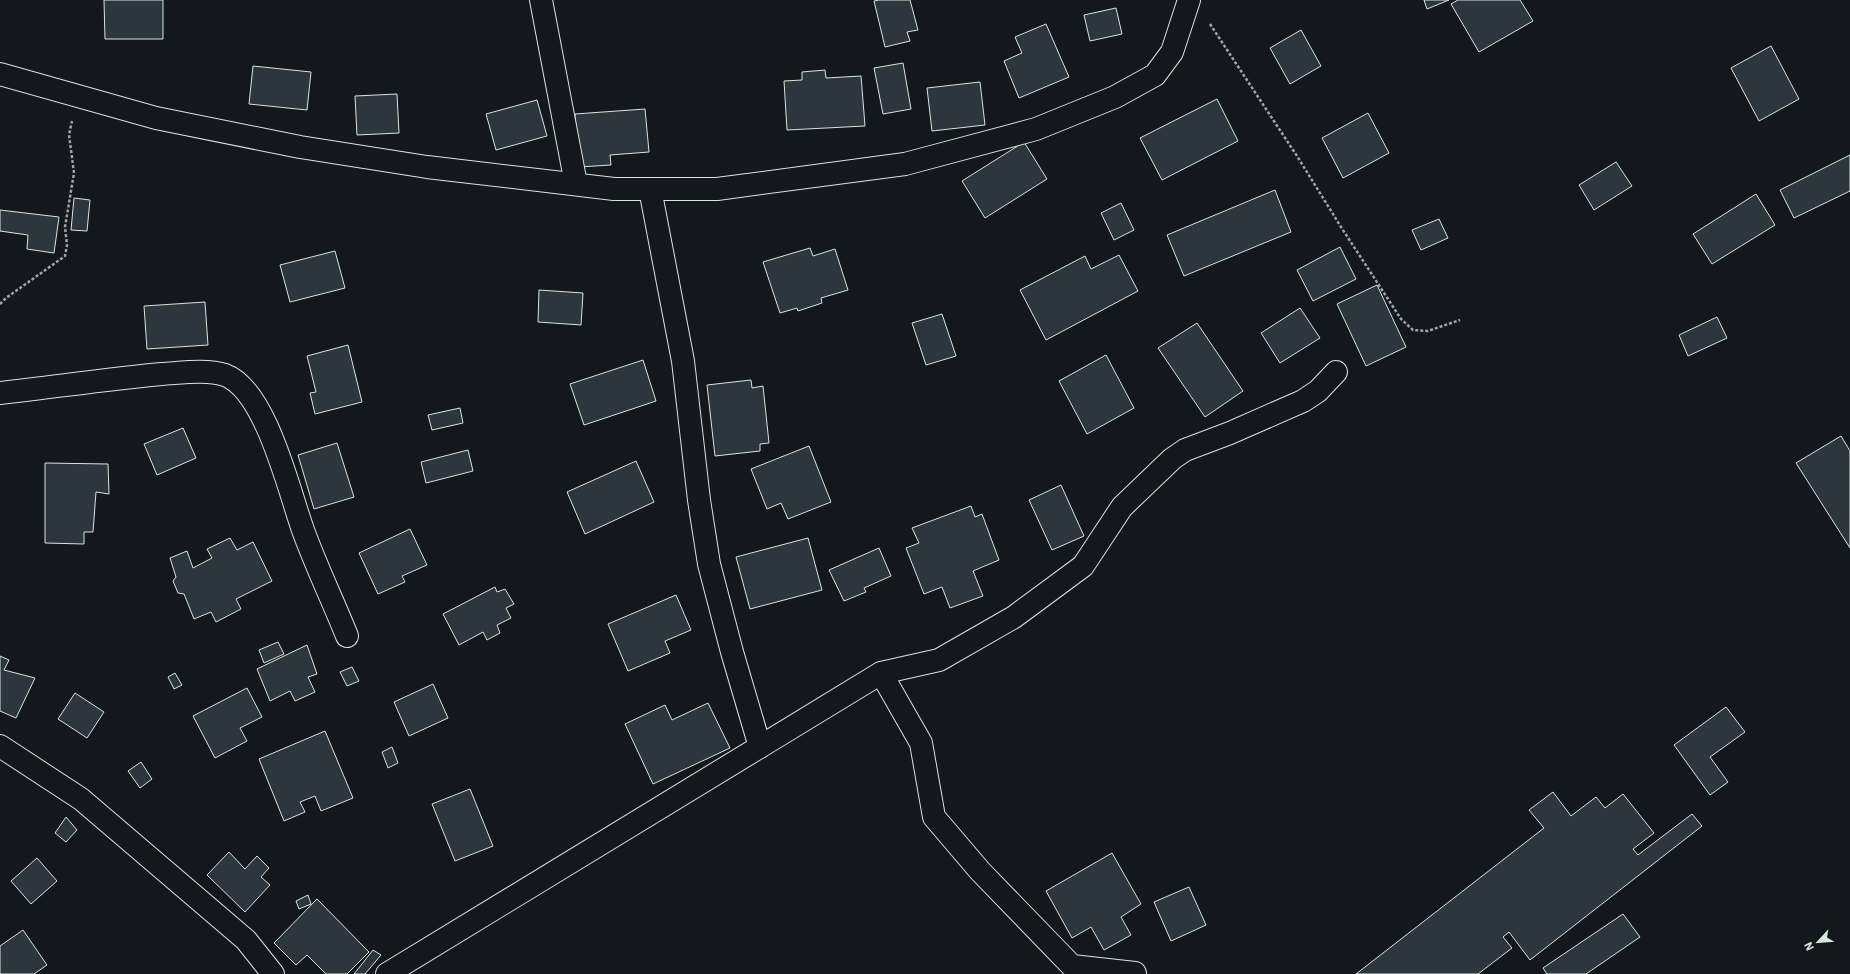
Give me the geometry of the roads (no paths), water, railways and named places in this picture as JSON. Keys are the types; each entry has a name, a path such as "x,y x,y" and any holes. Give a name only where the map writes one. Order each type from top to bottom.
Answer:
{"street":[{"path":"541,0 576,184"},
{"path":"0,74 156,118 300,147 427,167 614,189 717,190 905,164 1036,129 1115,97 1155,75 1172,52 1190,0"},
{"path":"650,189 683,361 708,564 760,746"},
{"path":"0,393 138,376 192,372 224,375 237,382 252,398 267,424 303,531 347,636"},
{"path":"387,974 881,673 939,660 1014,617 1083,566 1122,507 1172,459 1185,450 1230,433 1303,401 1318,391 1336,372"},
{"path":"881,673 921,743 934,817 980,871 1072,966 1135,973"},
{"path":"0,746 81,800 246,940 273,974"}]}
